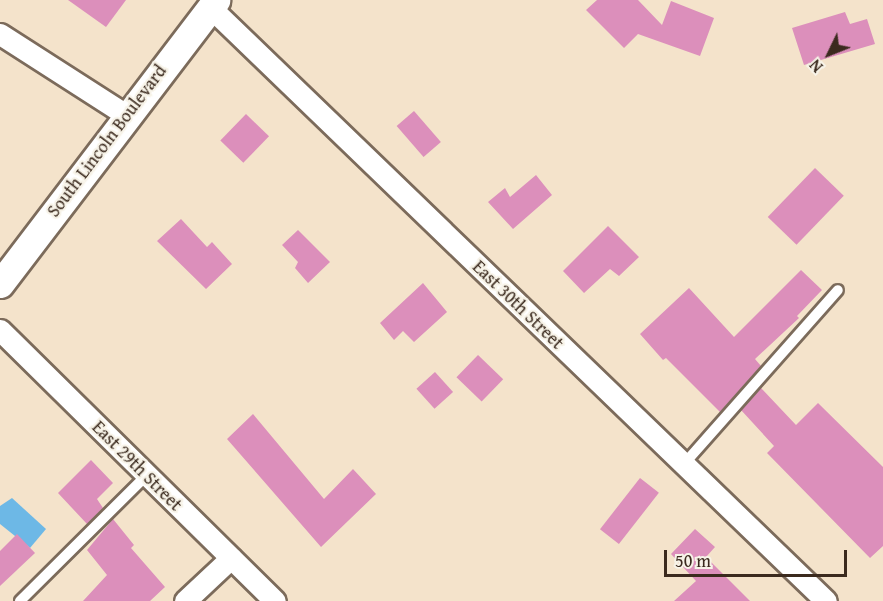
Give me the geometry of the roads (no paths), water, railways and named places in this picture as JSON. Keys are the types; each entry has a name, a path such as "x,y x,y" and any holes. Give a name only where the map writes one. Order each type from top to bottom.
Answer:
{"street":[{"name":"South Lincoln Boulevard","path":"0,284 126,115 213,4"},
{"name":"East 30th Street","path":"213,4 826,601"},
{"path":"0,34 126,115"},
{"name":"East 29th Street","path":"0,330 275,601"},
{"path":"185,601 231,558"}],"lane":[{"path":"684,464 838,290"},
{"path":"20,601 147,475"}],"water":[{"path":"12,498 46,529 30,548 0,524 0,506"}]}
